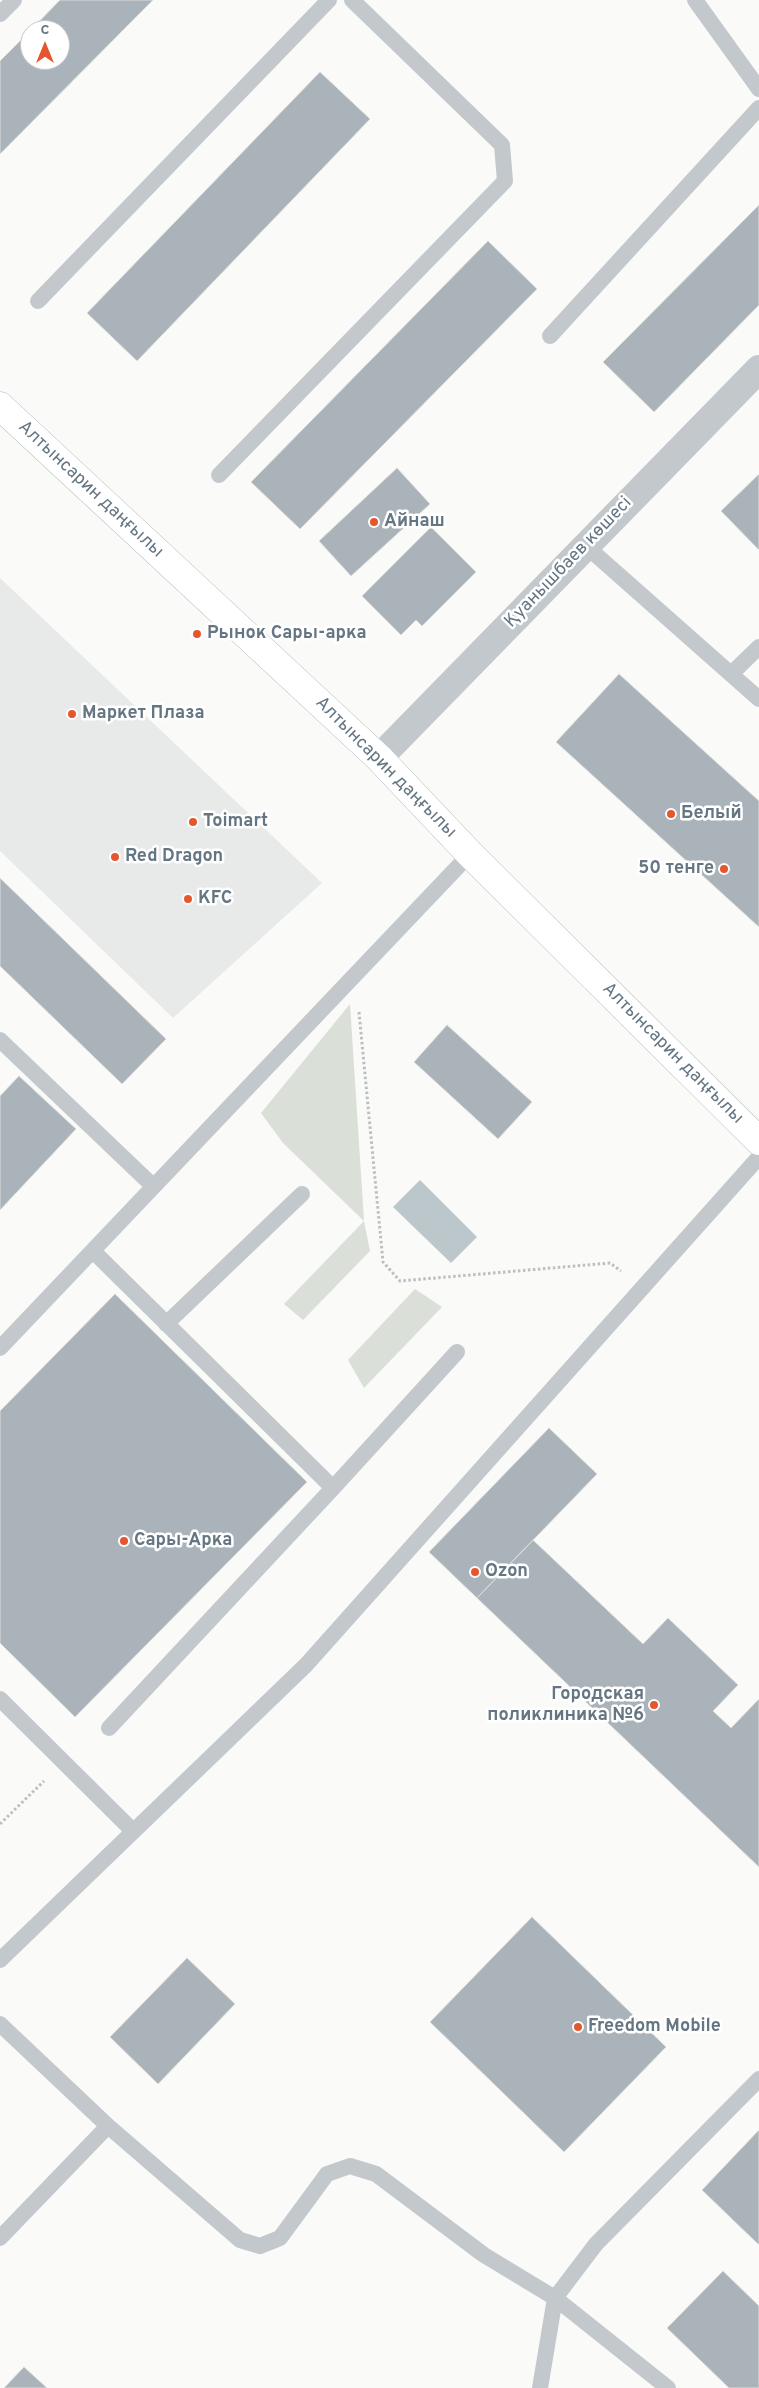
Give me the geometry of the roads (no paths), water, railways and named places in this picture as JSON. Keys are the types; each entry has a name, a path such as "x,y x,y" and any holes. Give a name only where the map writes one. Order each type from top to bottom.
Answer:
{"main road":[{"name":"Алтынсарин даңғылы","path":"0,406 379,758 470,854 759,1141"}],"street":[{"name":"Қуанышбаев көшесі","path":"379,758 759,369"}],"lane":[{"path":"0,14 14,0"},
{"path":"38,301 329,0"},
{"path":"219,475 505,181 502,145 352,0"},
{"path":"695,0 759,89"},
{"path":"550,336 759,108"},
{"path":"586,546 759,699"},
{"path":"731,674 759,646"},
{"path":"0,1348 470,854"},
{"path":"0,1040 153,1186"},
{"path":"0,1960 306,1665 759,1157"},
{"path":"166,1324 302,1194"},
{"path":"92,1250 333,1488"},
{"path":"109,1728 457,1352"},
{"path":"0,1699 133,1831"},
{"path":"0,2024 108,2126 240,2240 260,2246 280,2238 327,2174 350,2166 376,2174 484,2255 555,2298 668,2388"},
{"path":"540,2388 555,2298 596,2244 759,2079"},
{"path":"0,2238 108,2126"}],"place":[{"name":"Айнаш","path":"374,522"},
{"name":"Рынок Сары-арка","path":"197,634"},
{"name":"Маркет Плаза","path":"72,714"},
{"name":"Белый","path":"671,814"},
{"name":"Toimart","path":"193,822"},
{"name":"Red Dragon","path":"115,857"},
{"name":"50 тенге","path":"724,869"},
{"name":"KFC","path":"188,899"},
{"name":"Сары-Арка","path":"124,1541"},
{"name":"Ozon","path":"475,1572"},
{"name":"Городская поликлиника №6","path":"654,1705"},
{"name":"Freedom Mobile","path":"578,2027"}]}
